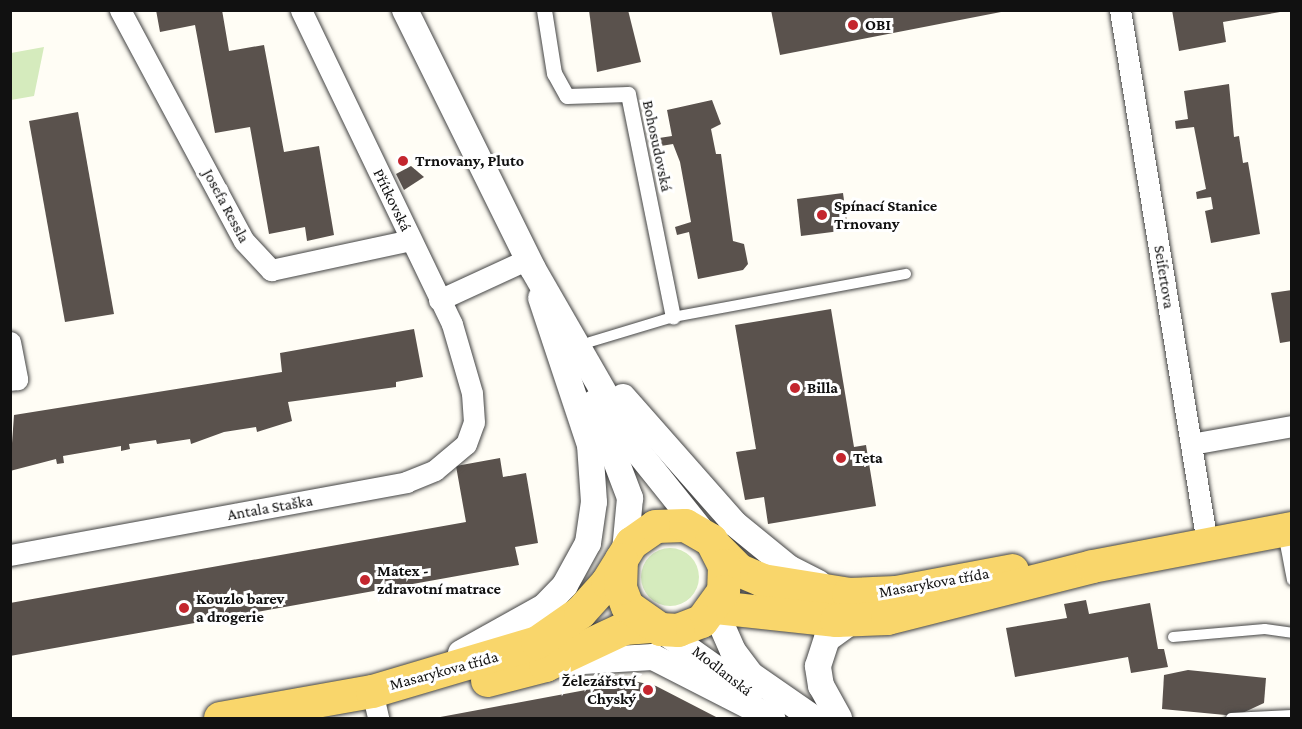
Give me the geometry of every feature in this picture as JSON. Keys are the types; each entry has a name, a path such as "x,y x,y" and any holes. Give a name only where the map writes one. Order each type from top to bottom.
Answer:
{"main road":[{"name":"Masarykova třída","path":"375,705 552,634 591,602 623,555 645,530 665,524 710,540 739,570 768,582 860,607"},
{"name":"Masarykova třída","path":"220,718 375,705 545,665 624,628 686,628 715,608 860,607 935,610 1092,566 1287,529"},
{"path":"710,540 725,573 715,608"},
{"path":"623,555 623,597 655,627"}],"street":[{"name":"Josefa Ressla","path":"120,10 244,241 271,270 411,240"},
{"name":"Přítkovská","path":"301,10 439,300 472,393"},
{"path":"405,10 533,268 624,475 632,518 623,555"},
{"name":"Bohosudovská","path":"544,10 554,74 567,96 628,94 673,317"},
{"name":"Seifertova","path":"1120,10 1207,543"},
{"path":"439,300 533,268"},
{"path":"533,268 590,342 642,423 759,546 860,607 831,633 819,655 821,686 839,718"},
{"path":"533,268 639,453 710,540"},
{"path":"375,705 544,607 584,555 593,516 591,452 580,409 549,333 533,268"},
{"path":"10,342 14,379"},
{"name":"Antala Staška","path":"10,555 421,477 466,444 474,422 472,393"},
{"path":"1191,444 1292,426"},
{"name":"Modlanská","path":"715,608 733,651 751,675 813,718"},
{"name":"Modlanská","path":"655,627 782,718"},
{"path":"545,665 654,657 772,718"}],"lane":[{"path":"590,342 673,317 906,274"},
{"path":"1287,529 1292,580"},
{"path":"1173,637 1265,629 1292,633"},
{"path":"1231,718 1292,715"}],"green space":[{"path":"44,47 34,96 11,100 11,53"},
{"path":"664,548 676,548 691,556 699,571 699,583 691,598 676,606 664,606 649,598 641,583 641,571 649,556"}],"building":[{"path":"156,10 222,10 229,51 264,45 284,152 319,146 334,235 307,241 305,227 269,234 250,127 215,133 195,25 160,32"},
{"path":"589,10 628,10 641,62 597,72"},
{"name":"OBI","path":"771,10 1001,10 1001,12 780,55"},
{"path":"1172,10 1280,10 1280,12 1223,22 1226,42 1179,51"},
{"path":"1229,84 1234,137 1239,136 1243,163 1248,162 1260,234 1211,243 1205,211 1213,209 1211,197 1197,199 1196,192 1206,189 1194,127 1176,129 1175,121 1188,119 1184,91"},
{"path":"712,100 721,124 711,129 716,154 721,154 733,241 744,244 748,264 743,270 698,279 689,232 677,235 675,227 691,222 680,162 673,144 661,146 659,138 672,136 667,110"},
{"path":"78,112 114,314 65,322 29,121"},
{"path":"411,166 424,177 404,190 396,174"},
{"name":"Spínací Stanice Trnovany","path":"843,193 848,230 801,236 797,199"},
{"path":"1292,290 1292,341 1280,343 1271,293"},
{"name":"Billa","path":"831,309 854,447 866,445 876,506 768,524 764,497 745,500 736,452 756,449 735,325"},
{"path":"414,329 423,377 396,382 396,387 288,402 292,421 257,432 256,427 224,432 191,444 190,439 157,444 156,440 129,444 130,449 121,451 121,446 63,456 64,463 57,464 56,459 10,471 14,415 282,372 280,353"},
{"path":"500,458 503,477 526,473 538,543 515,547 519,565 10,656 10,603 466,522 456,466"},
{"path":"1086,600 1089,614 1150,603 1158,649 1164,649 1168,667 1131,673 1128,657 1015,677 1006,628 1067,618 1064,604"},
{"path":"1188,670 1266,678 1264,703 1236,716 1162,709 1164,675"},
{"path":"634,681 656,686 718,718 435,718"}],"place":[{"name":"OBI","path":"853,25"},
{"name":"Trnovany, Pluto","path":"403,161"},
{"name":"Spínací Stanice Trnovany","path":"822,215"},
{"name":"Billa","path":"795,388"},
{"name":"Teta","path":"841,458"},
{"name":"Matex - zdravotní matrace","path":"365,580"},
{"name":"Kouzlo barev a drogerie","path":"184,608"},
{"name":"Železářství Chyský","path":"648,690"}]}
